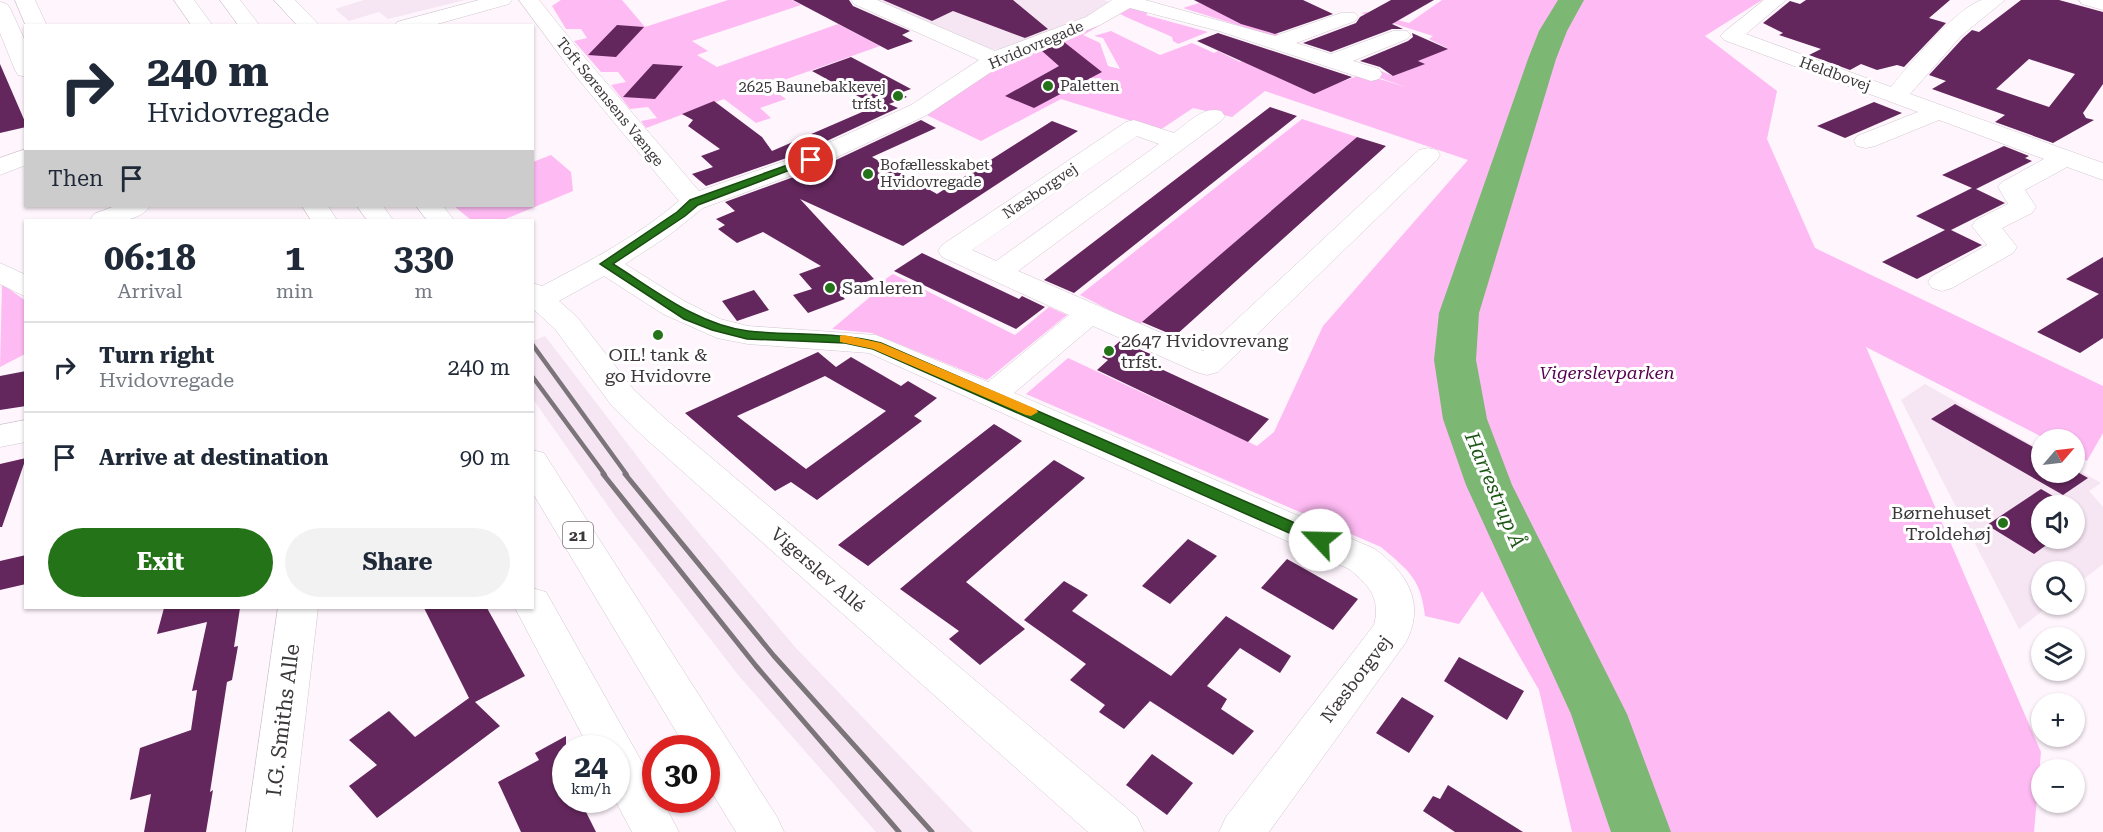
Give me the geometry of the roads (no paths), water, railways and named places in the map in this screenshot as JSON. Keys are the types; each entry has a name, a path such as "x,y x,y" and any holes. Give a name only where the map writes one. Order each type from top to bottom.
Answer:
{"main road":[{"path":"25,0 36,24"},
{"path":"184,0 202,24"},
{"path":"230,0 248,24"},
{"path":"284,0 308,24"},
{"path":"412,24 502,0"},
{"path":"442,24 524,0"},
{"name":"Toft Sørensens Vænge","path":"529,0 585,73 694,202"},
{"path":"861,0 942,38 995,59"},
{"name":"Hvidovregade","path":"537,295 605,264 681,214 694,202 811,160 919,110 995,59 1093,21 1126,0 1169,10 1371,74"},
{"name":"Hvidovregade","path":"1169,10 1200,0"},
{"name":"Heldbovej","path":"1776,0 1731,36 2065,158 2100,165"},
{"path":"1896,96 1920,66 1962,24 1995,0"},
{"path":"2089,0 2103,4"},
{"path":"1,11 20,73"},
{"path":"1275,43 1348,17"},
{"path":"1333,61 1400,35"},
{"path":"1866,141 1938,112"},
{"path":"998,273 1213,116"},
{"name":"Næsborgvej","path":"1176,142 1134,128 952,251 1207,365 1428,155"},
{"path":"0,167 24,157"},
{"path":"1942,282 2003,247 1986,226 2023,207 2011,188 2065,158"},
{"path":"0,182 24,172"},
{"path":"105,219 135,207"},
{"path":"430,207 440,219"},
{"path":"0,267 24,257"},
{"name":"Næsborgvej","path":"605,264 688,317 716,328 747,335 845,339 876,345 1362,559 1381,573 1394,592 1398,612 1392,631 1242,832"},
{"path":"0,272 24,287"},
{"name":"Vigerslev Allé","path":"537,295 575,333 623,398 1121,832"},
{"path":"992,395 1090,314"},
{"path":"0,436 24,432"},
{"name":"21","path":"534,465 761,832"},
{"path":"534,607 604,735"},
{"name":"I.G. Smiths Alle","path":"269,832 298,609"},
{"path":"630,785 656,832"}],"waterway":[{"name":"Harrestrup Å","path":"1571,0 1553,31 1542,59 1459,313 1455,360 1465,419 1489,485 1599,714 1641,832"}],"railway":[{"path":"534,347 627,475"},
{"path":"534,379 605,475"},
{"path":"603,474 756,666 899,832"},
{"path":"625,474 774,656 932,832"}],"place":[{"name":"Paletten","path":"1048,86"},
{"name":"2625 Baunebakkevej trfst.","path":"898,96"},
{"name":"Bofællesskabet Hvidovregade","path":"868,174"},
{"name":"Samleren","path":"830,288"},
{"name":"OIL! tank & go Hvidovre","path":"658,335"},
{"name":"2647 Hvidovrevang trfst.","path":"1109,351"},
{"name":"Børnehuset Troldehøj","path":"2003,523"}],"park label":[{"name":"Vigerslevparken","path":"1607,373"}]}
